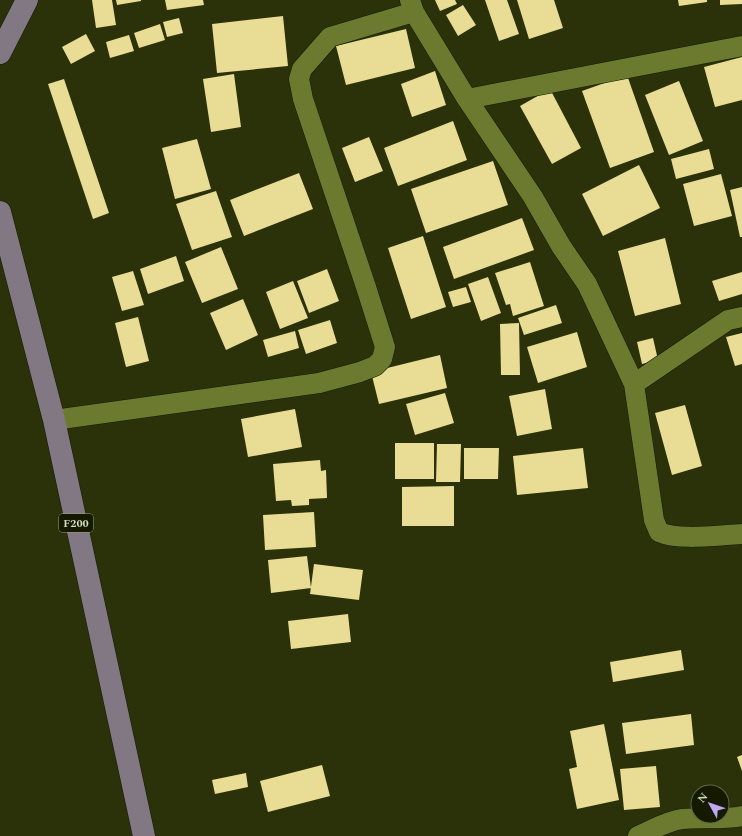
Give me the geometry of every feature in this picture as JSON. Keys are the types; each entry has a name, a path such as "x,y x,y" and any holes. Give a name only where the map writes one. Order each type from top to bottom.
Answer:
{"main road":[{"path":"0,16 22,0"},
{"path":"0,53 27,0"},
{"name":"F200","path":"0,212 54,420 144,836"}],"street":[{"path":"54,420 319,383 360,372 375,366 382,359 384,347 366,287 303,99 299,79 302,69 330,37 412,6 467,99 533,197 561,246 587,284 634,384 654,520 659,532 667,536 689,537 742,534"},
{"path":"467,99 742,46"},
{"path":"634,384 728,320 742,317"},
{"path":"638,836 681,819 724,819 742,816"}],"building":[{"path":"92,0 112,0 116,25 96,28"},
{"path":"116,0 141,0 141,1 117,5"},
{"path":"165,0 203,0 204,5 167,10"},
{"path":"435,0 455,0 457,4 440,11"},
{"path":"485,0 507,0 519,34 499,41"},
{"path":"517,0 554,0 563,28 529,39"},
{"path":"678,0 707,0 707,2 679,6"},
{"path":"720,0 742,0 742,4 720,5"},
{"path":"463,5 476,25 458,36 446,15"},
{"path":"283,16 288,66 217,73 212,24"},
{"path":"179,18 183,33 167,37 163,22"},
{"path":"160,24 165,40 139,48 134,33"},
{"path":"406,29 415,68 346,85 336,46"},
{"path":"86,34 95,51 71,64 62,47"},
{"path":"129,35 134,51 110,58 106,42"},
{"path":"742,57 742,100 715,107 704,67"},
{"path":"435,71 446,105 412,117 401,84"},
{"path":"234,74 241,127 211,132 203,79"},
{"path":"627,75 654,152 610,168 582,91"},
{"path":"64,79 109,213 93,219 48,84"},
{"path":"679,81 703,141 669,155 645,95"},
{"path":"550,89 581,148 552,164 520,106"},
{"path":"453,121 467,160 398,186 384,148"},
{"path":"369,137 383,171 355,182 342,148"},
{"path":"197,139 211,189 175,199 162,148"},
{"path":"709,149 714,169 676,179 671,159"},
{"path":"493,161 508,205 426,233 411,189"},
{"path":"639,165 660,208 603,236 582,194"},
{"path":"299,173 313,209 244,236 230,200"},
{"path":"721,174 732,216 694,226 683,184"},
{"path":"742,187 742,237 740,237 730,190"},
{"path":"216,191 232,237 192,250 176,204"},
{"path":"522,218 534,250 454,279 443,247"},
{"path":"423,236 446,307 411,319 388,248"},
{"path":"665,238 681,304 635,316 618,251"},
{"path":"221,247 238,289 202,303 185,262"},
{"path":"176,256 184,281 148,294 140,269"},
{"path":"530,262 544,306 513,316 510,304 506,305 495,273"},
{"path":"327,269 339,301 309,313 297,281"},
{"path":"133,271 144,305 122,311 112,277"},
{"path":"742,272 742,294 719,301 712,281"},
{"path":"488,277 501,313 481,321 468,284"},
{"path":"293,281 308,318 280,329 266,292"},
{"path":"466,287 471,302 453,307 448,292"},
{"path":"243,299 258,335 226,350 210,313"},
{"path":"556,305 562,323 524,335 518,318"},
{"path":"138,317 149,361 126,367 115,323"},
{"path":"330,320 337,343 306,354 298,330"},
{"path":"519,323 520,375 501,375 500,324"},
{"path":"295,331 299,348 268,357 263,340"},
{"path":"577,332 587,367 538,383 527,347"},
{"path":"742,333 742,364 735,366 726,337"},
{"path":"653,338 658,360 642,364 637,342"},
{"path":"440,355 447,388 379,404 371,372"},
{"path":"545,389 552,429 517,436 509,396"},
{"path":"445,393 454,423 415,435 406,404"},
{"path":"685,405 702,466 672,475 655,413"},
{"path":"295,409 302,447 248,457 241,419"},
{"path":"395,443 434,443 434,479 395,479"},
{"path":"437,444 461,444 460,482 436,482"},
{"path":"464,448 499,448 498,479 464,479"},
{"path":"583,448 588,488 517,495 513,456"},
{"path":"320,460 321,471 326,470 327,498 309,499 309,505 292,506 291,500 276,501 273,464"},
{"path":"454,486 454,526 402,526 402,487"},
{"path":"314,512 316,547 265,550 263,515"},
{"path":"307,556 311,588 271,593 268,560"},
{"path":"314,564 363,570 359,600 310,594"},
{"path":"348,614 351,642 291,649 288,621"},
{"path":"681,650 684,670 613,682 610,662"},
{"path":"691,714 694,745 626,754 622,723"},
{"path":"604,724 619,800 577,809 569,769 577,767 570,731"},
{"path":"742,755 742,771 737,757"},
{"path":"322,765 330,796 268,812 260,781"},
{"path":"656,766 660,807 624,810 620,769"},
{"path":"246,773 248,787 215,794 212,780"}]}
